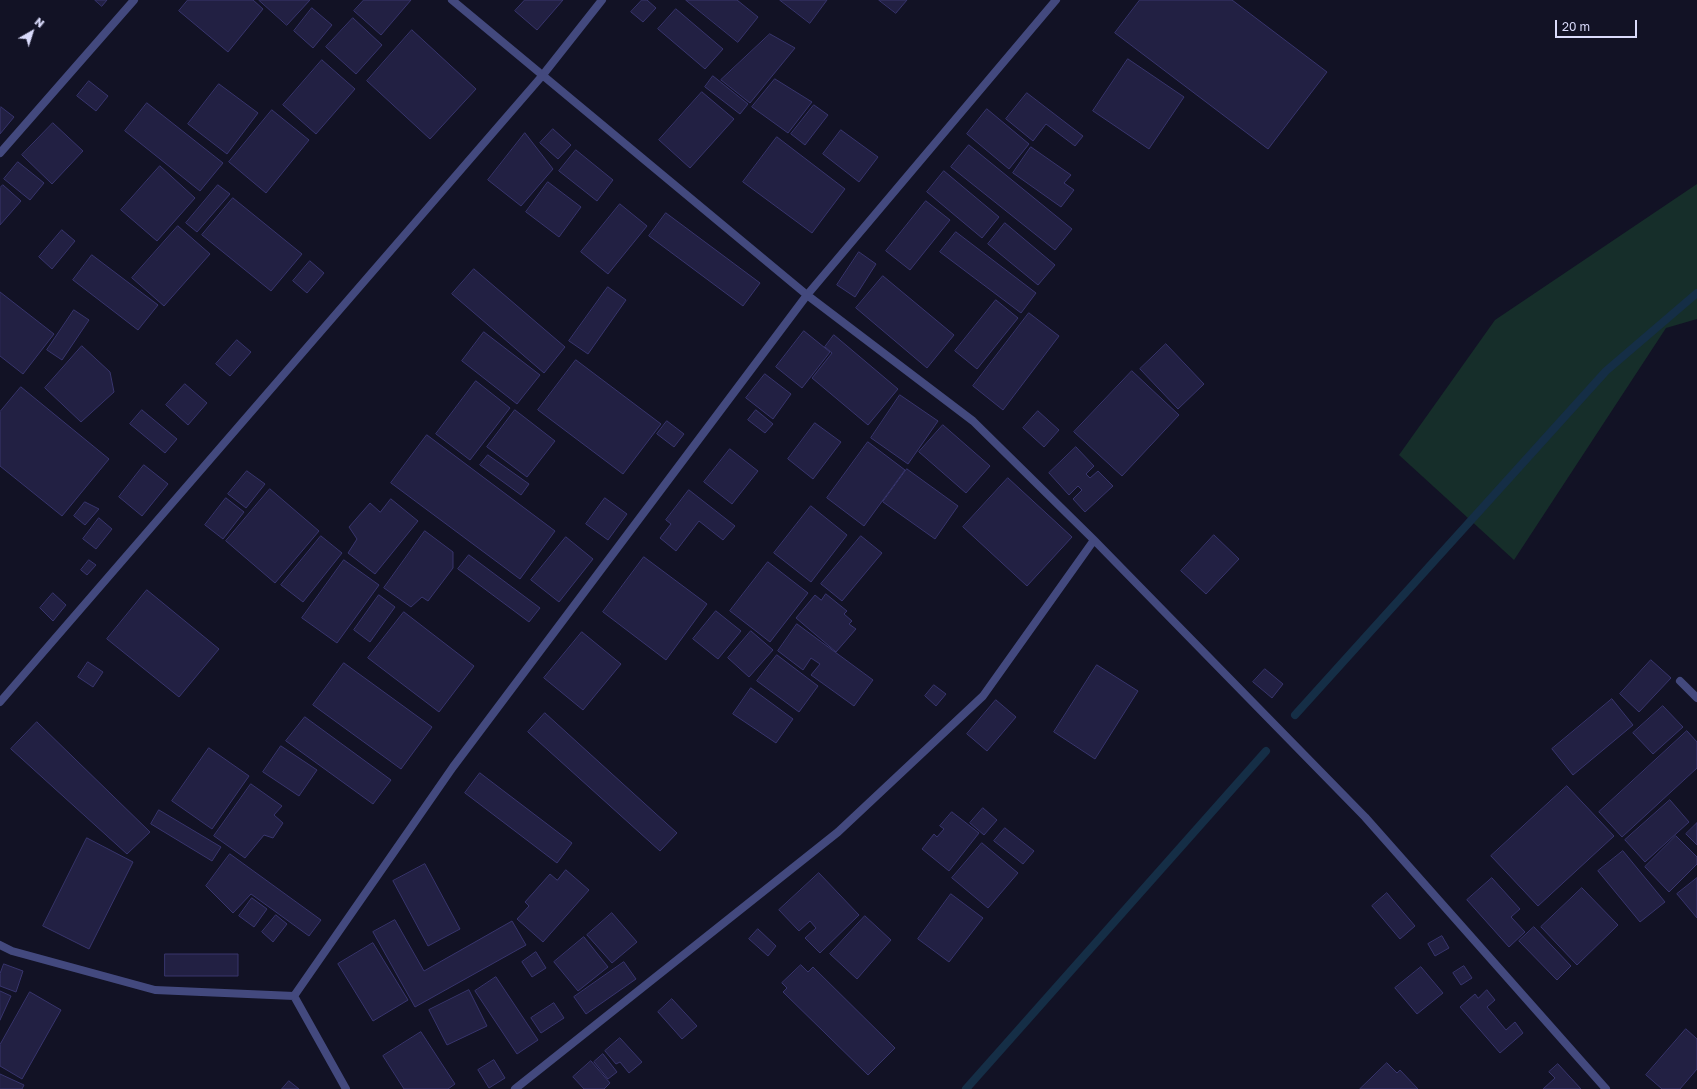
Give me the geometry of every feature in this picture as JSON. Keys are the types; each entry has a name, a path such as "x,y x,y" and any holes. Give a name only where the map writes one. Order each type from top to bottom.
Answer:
{"street":[{"path":"0,154 134,0"},
{"path":"452,0 807,295 973,421 1094,540 1365,817 1606,1089"},
{"path":"0,702 542,76 602,0"},
{"path":"294,996 453,767 807,295 1056,0"},
{"path":"515,1089 838,832 983,696 1094,540"},
{"path":"1680,680 1697,698"},
{"path":"0,945 12,952 155,990 294,996"},
{"path":"294,996 346,1089"}],"green space":[{"path":"1697,184 1697,319 1666,328 1514,560 1399,455 1495,320"}],"building":[{"path":"95,0 107,0 102,6"},
{"path":"188,0 253,0 263,9 228,52 179,11"},
{"path":"259,0 310,0 287,25"},
{"path":"364,0 411,0 381,35 354,11"},
{"path":"525,0 563,0 537,30 515,11"},
{"path":"642,0 647,0 656,8 643,22 631,12"},
{"path":"686,0 737,0 758,17 738,42"},
{"path":"780,0 827,0 810,23"},
{"path":"879,0 907,0 896,13"},
{"path":"1140,0 1232,0 1327,72 1268,149 1115,33"},
{"path":"312,8 332,25 313,48 294,31"},
{"path":"676,9 723,49 705,69 658,29"},
{"path":"353,18 382,45 356,74 326,47"},
{"path":"412,30 476,89 430,139 367,81"},
{"path":"770,34 795,48 750,103 721,80"},
{"path":"1128,59 1184,97 1149,149 1093,111"},
{"path":"322,60 355,89 316,134 283,105"},
{"path":"713,76 748,104 740,114 705,87"},
{"path":"775,79 812,102 788,133 752,107"},
{"path":"89,81 108,96 96,111 77,96"},
{"path":"219,84 258,113 227,154 188,124"},
{"path":"702,92 734,119 690,168 659,140"},
{"path":"1027,93 1083,136 1075,146 1046,124 1033,141 1006,119"},
{"path":"147,103 223,163 200,191 125,131"},
{"path":"814,105 828,115 805,145 791,134"},
{"path":"1,107 14,117 0,134 0,108"},
{"path":"987,109 1029,144 1009,169 967,134"},
{"path":"272,110 309,140 266,193 229,162"},
{"path":"53,123 83,151 52,184 22,155"},
{"path":"553,129 571,145 558,159 540,143"},
{"path":"841,130 878,157 859,182 823,154"},
{"path":"525,133 553,169 521,206 488,180"},
{"path":"777,137 845,189 812,233 743,182"},
{"path":"969,145 1072,229 1055,250 951,167"},
{"path":"1031,147 1071,175 1064,183 1074,190 1061,207 1013,173"},
{"path":"576,150 613,180 597,201 559,171"},
{"path":"18,162 44,183 30,200 4,179"},
{"path":"160,166 195,198 157,241 121,210"},
{"path":"944,171 999,217 982,238 927,192"},
{"path":"548,182 581,207 559,237 526,212"},
{"path":"3,185 21,201 0,225 0,188"},
{"path":"218,185 230,194 197,232 186,223"},
{"path":"233,198 302,254 271,291 202,235"},
{"path":"926,201 950,220 910,270 886,251"},
{"path":"620,204 647,226 608,274 581,252"},
{"path":"666,213 760,283 743,306 649,236"},
{"path":"1005,223 1055,265 1038,285 988,244"},
{"path":"178,226 210,254 164,306 132,278"},
{"path":"62,230 75,241 52,269 39,257"},
{"path":"956,232 1036,293 1021,313 940,252"},
{"path":"859,252 876,264 855,297 837,285"},
{"path":"92,255 158,305 138,330 73,280"},
{"path":"310,261 324,273 307,293 293,281"},
{"path":"474,269 565,347 544,373 452,294"},
{"path":"883,276 954,335 927,368 856,308"},
{"path":"608,287 626,300 588,354 569,341"},
{"path":"0,292 54,334 23,374 0,356"},
{"path":"996,300 1018,318 977,369 955,351"},
{"path":"74,310 89,320 62,360 47,350"},
{"path":"1029,313 1059,336 1003,410 973,386"},
{"path":"804,331 830,352 802,388 776,367"},
{"path":"484,332 540,375 517,404 462,361"},
{"path":"834,335 898,389 868,425 812,378 832,353 825,347"},
{"path":"237,340 251,352 230,376 216,364"},
{"path":"1166,344 1204,384 1178,409 1140,369"},
{"path":"82,346 110,372 114,392 81,422 45,388"},
{"path":"576,360 661,424 623,474 538,410"},
{"path":"1132,371 1179,415 1122,476 1074,432"},
{"path":"765,374 791,394 773,419 746,398"},
{"path":"476,381 510,408 470,460 436,434"},
{"path":"185,384 207,403 188,425 166,405"},
{"path":"21,387 109,459 62,516 0,466 0,412"},
{"path":"900,395 938,421 908,464 871,438"},
{"path":"142,410 177,439 165,453 130,424"},
{"path":"515,410 555,441 527,477 487,447"},
{"path":"756,410 773,424 765,433 748,420"},
{"path":"1038,411 1059,430 1044,447 1023,428"},
{"path":"667,421 684,434 674,447 657,434"},
{"path":"815,423 841,442 813,479 788,459"},
{"path":"943,425 990,466 966,493 919,452"},
{"path":"427,435 555,531 520,579 391,483"},
{"path":"868,442 905,470 864,526 827,498"},
{"path":"1076,447 1094,466 1086,474 1090,478 1098,471 1113,486 1085,512 1073,499 1082,490 1078,486 1069,495 1049,473"},
{"path":"730,449 758,471 732,504 704,482"},
{"path":"488,455 529,484 521,495 480,465"},
{"path":"144,465 168,484 142,516 119,497"},
{"path":"907,469 958,506 935,539 883,502"},
{"path":"247,471 265,484 246,508 228,494"},
{"path":"1008,478 1072,537 1027,586 963,527"},
{"path":"270,489 319,531 275,583 226,541"},
{"path":"689,490 735,526 723,540 699,521 676,551 660,538 671,524 666,520"},
{"path":"226,498 244,512 223,539 205,525"},
{"path":"605,498 627,514 608,540 586,524"},
{"path":"391,499 418,521 375,574 348,553 357,539 349,527 370,503 380,512"},
{"path":"85,502 99,509 85,525 74,516"},
{"path":"811,506 847,535 811,582 774,553"},
{"path":"99,518 112,529 96,549 83,539"},
{"path":"425,531 453,552 453,568 428,601 422,597 411,607 384,588"},
{"path":"1214,535 1239,559 1206,594 1181,571"},
{"path":"321,536 342,553 303,602 281,585"},
{"path":"861,536 882,553 842,601 821,584"},
{"path":"566,537 593,559 559,602 531,580"},
{"path":"469,555 540,608 529,622 458,569"},
{"path":"644,557 707,604 666,660 603,612"},
{"path":"89,560 96,565 87,575 81,570"},
{"path":"344,560 379,585 337,643 302,618"},
{"path":"768,562 808,593 770,642 730,611"},
{"path":"147,590 219,649 179,697 107,639"},
{"path":"53,593 66,605 53,621 40,608"},
{"path":"826,594 847,611 844,614 852,621 849,624 856,629 836,652 796,618 815,595 821,600"},
{"path":"379,595 395,607 370,642 354,630"},
{"path":"716,611 741,631 718,659 693,639"},
{"path":"404,612 474,666 439,712 368,658"},
{"path":"797,624 873,680 854,706 811,675 820,664 811,658 803,670 778,651"},
{"path":"751,631 773,650 749,677 728,658"},
{"path":"582,632 621,664 583,710 544,678"},
{"path":"777,655 818,686 799,712 757,681"},
{"path":"1651,660 1671,678 1639,712 1620,694"},
{"path":"88,662 103,672 93,687 78,677"},
{"path":"344,663 432,727 401,769 313,705"},
{"path":"1097,665 1138,691 1095,759 1054,732"},
{"path":"1265,669 1283,684 1272,698 1253,682"},
{"path":"934,685 946,694 936,706 925,696"},
{"path":"751,688 793,719 776,743 733,714"},
{"path":"1612,699 1633,725 1573,775 1552,749"},
{"path":"996,700 1016,717 987,751 967,734"},
{"path":"1663,706 1683,727 1653,754 1633,733"},
{"path":"545,713 677,833 660,851 528,732"},
{"path":"305,717 391,780 373,804 286,741"},
{"path":"37,722 150,832 127,854 11,749"},
{"path":"1687,731 1697,742 1697,768 1622,837 1599,812"},
{"path":"281,746 317,770 299,796 263,772"},
{"path":"209,748 249,776 212,829 172,801"},
{"path":"480,773 572,843 557,863 465,793"},
{"path":"251,784 282,806 274,815 283,823 273,838 264,835 245,858 214,836"},
{"path":"1567,786 1614,836 1538,906 1491,856"},
{"path":"1670,800 1689,822 1645,862 1625,840"},
{"path":"983,808 997,820 984,835 970,823"},
{"path":"159,810 221,847 212,861 151,824"},
{"path":"952,812 979,833 949,871 922,849 934,834 937,837 944,829 940,826"},
{"path":"1697,823 1697,845 1686,834"},
{"path":"1005,828 1034,851 1023,864 994,841"},
{"path":"1676,836 1697,857 1697,864 1669,892 1645,867"},
{"path":"87,838 133,862 89,949 43,926"},
{"path":"982,843 1018,873 988,908 952,878"},
{"path":"1623,851 1665,902 1640,922 1598,871"},
{"path":"230,854 321,920 309,936 251,894 233,913 206,886"},
{"path":"425,864 460,929 428,946 393,881"},
{"path":"566,870 589,890 543,942 517,919 529,906 525,902 550,874 557,880"},
{"path":"819,873 859,915 820,953 805,938 816,928 810,921 799,931 779,910"},
{"path":"1492,878 1520,909 1511,917 1525,932 1509,947 1467,900"},
{"path":"1697,878 1697,918 1677,894"},
{"path":"1582,888 1618,925 1577,965 1541,927"},
{"path":"1387,893 1415,926 1400,939 1372,906"},
{"path":"951,894 983,918 949,962 918,939"},
{"path":"252,898 267,909 254,927 239,916"},
{"path":"612,913 637,942 612,963 587,935"},
{"path":"276,915 287,924 273,942 262,932"},
{"path":"865,916 891,940 857,979 830,954"},
{"path":"395,920 424,971 512,921 526,945 415,1007 373,932"},
{"path":"1534,927 1571,966 1557,980 1519,941"},
{"path":"758,929 776,946 768,956 749,939"},
{"path":"1442,936 1449,948 1435,956 1428,944"},
{"path":"584,937 608,967 578,991 554,962"},
{"path":"373,943 408,1000 373,1021 338,964"},
{"path":"536,952 546,968 532,977 522,962"},
{"path":"165,954 238,954 238,976 165,976"},
{"path":"624,962 636,979 586,1014 574,997"},
{"path":"4,964 23,971 16,992 0,986 0,974"},
{"path":"801,965 808,972 813,967 895,1048 868,1075 783,992 787,988 782,983"},
{"path":"1464,966 1472,978 1461,985 1453,973"},
{"path":"1421,967 1443,993 1417,1014 1395,988"},
{"path":"496,977 538,1040 517,1054 475,991"},
{"path":"469,990 487,1026 447,1045 429,1010"},
{"path":"1487,990 1495,1000 1487,1007 1506,1030 1515,1022 1523,1033 1500,1053 1460,1007 1475,994 1478,998"},
{"path":"0,991 11,996 0,1020"},
{"path":"30,992 61,1010 22,1079 0,1066 0,1045"},
{"path":"672,999 697,1026 682,1039 658,1012"},
{"path":"554,1003 564,1018 541,1033 531,1018"},
{"path":"1686,1029 1697,1039 1697,1069 1680,1089 1662,1089 1646,1075"},
{"path":"421,1032 455,1084 448,1089 404,1089 383,1056"},
{"path":"620,1038 642,1062 629,1073 620,1062 616,1064 605,1051"},
{"path":"603,1054 617,1072 608,1079 594,1062"},
{"path":"494,1060 505,1078 489,1088 478,1070"},
{"path":"591,1061 610,1083 604,1089 584,1089 573,1077"},
{"path":"1387,1063 1397,1073 1400,1070 1418,1089 1360,1089"},
{"path":"1558,1064 1581,1089 1543,1089 1555,1078 1549,1072"},
{"path":"0,1074 24,1085 22,1089 0,1089"},
{"path":"289,1081 299,1089 282,1089"}],"waterway":[{"path":"1295,715 1606,371 1697,293"},
{"path":"966,1089 1266,751"}]}
